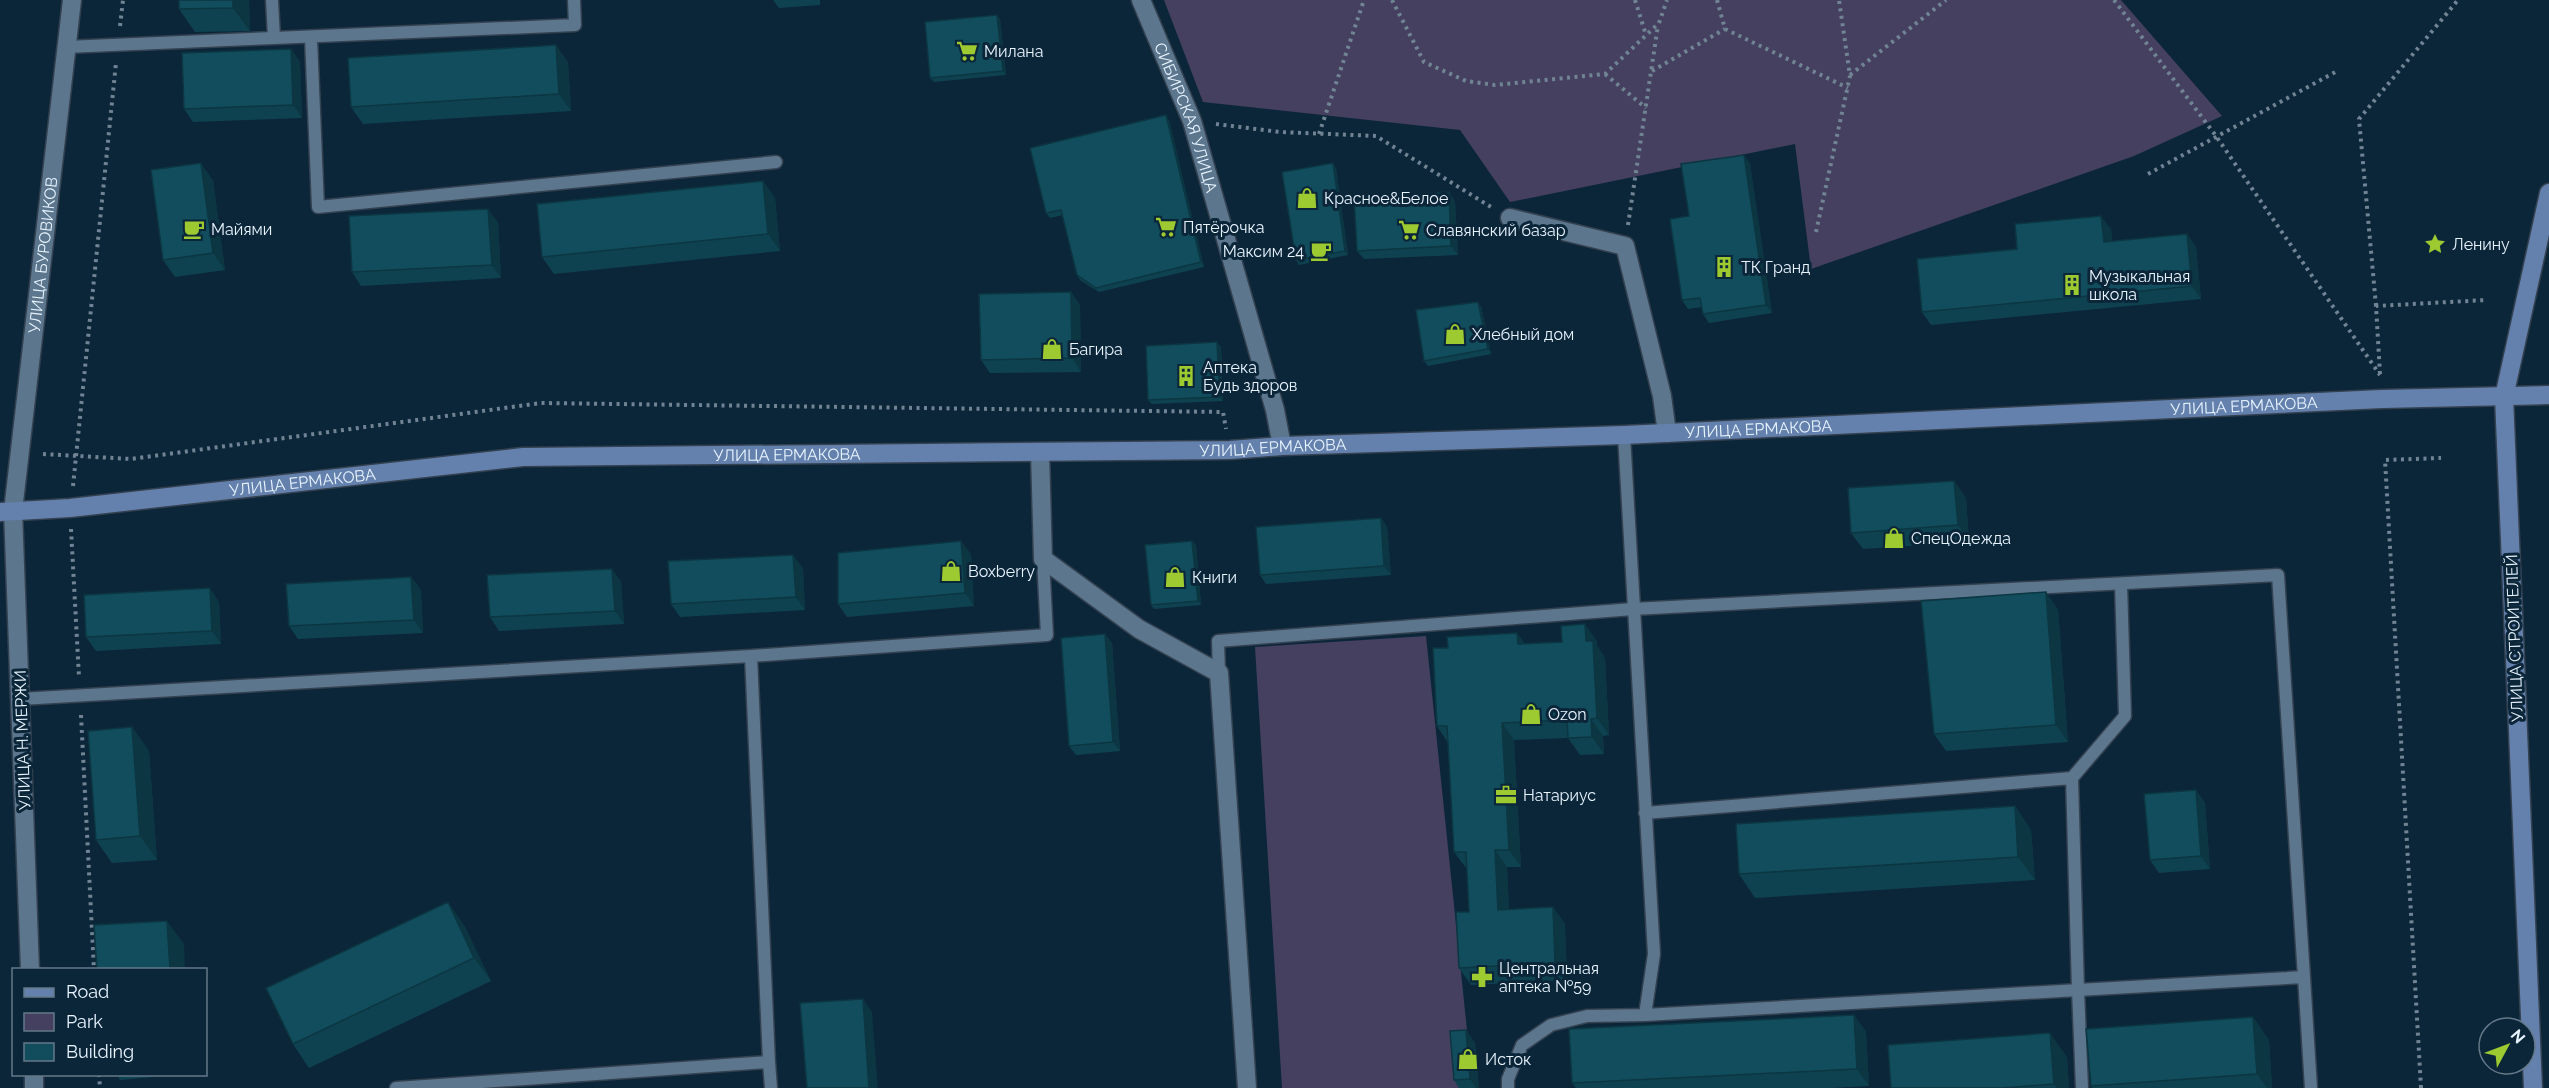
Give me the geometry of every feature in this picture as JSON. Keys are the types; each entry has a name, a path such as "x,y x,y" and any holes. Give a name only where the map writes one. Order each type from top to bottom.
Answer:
{"street":[{"name":"УЛИЦА БУРОВИКОВ","path":"7,511 20,453 72,0"},
{"name":"СИБИРСКАЯ УЛИЦА","path":"1141,0 1192,121 1275,410 1282,446"},
{"name":"УЛИЦА СТРОИТЕЛЕЙ","path":"2534,1088 2504,397 2549,193"},
{"path":"1510,218 1625,246 1662,396 1667,433"},
{"name":"УЛИЦА ЕРМАКОВА","path":"7,511 70,508 523,457 1230,450 1282,446 1624,435 2382,399 2549,395"},
{"path":"1040,453 1043,559 1139,629 1219,673 1247,1088"},
{"name":"УЛИЦА Н. МЕРЖИ","path":"7,511 20,699 30,968"}],"lane":[{"path":"272,0 274,38"},
{"path":"66,47 575,26 574,0"},
{"path":"311,38 318,207 776,162"},
{"path":"1624,435 1654,954 1645,1015"},
{"path":"20,699 751,656 1047,635 1043,559"},
{"path":"1219,673 1218,641 1633,609 2278,575 2311,1088"},
{"path":"2082,1088 2072,778 2126,716 2121,584"},
{"path":"751,656 771,1088"},
{"path":"1645,813 2072,778"},
{"path":"1508,1088 1508,1079 1522,1046 1551,1025 1587,1016 1645,1015 2304,977"},
{"path":"396,1088 769,1062"}],"path":[{"path":"1319,134 1365,0"},
{"path":"1392,0 1424,62 1466,81 1495,85 1605,74 1659,23"},
{"path":"1635,0 1646,35"},
{"path":"1625,246 1659,23 1667,0"},
{"path":"1717,0 1725,29 1848,88"},
{"path":"1816,232 1850,76 1839,0"},
{"path":"1850,76 1946,0"},
{"path":"2114,0 2216,136 2380,375 2359,119 2458,0"},
{"path":"1652,71 1725,29"},
{"path":"2148,174 2338,70"},
{"path":"1605,74 1646,108"},
{"path":"1192,121 1280,132 1376,136 1510,218"},
{"path":"2376,306 2486,300"},
{"path":"20,453 131,459 541,403 1223,412 1230,450"},
{"path":"2421,1088 2385,460 2440,459"}],"green space":[{"path":"1164,0 2121,0 2222,116 2134,156 1811,269 1795,144 1510,202 1460,130 1203,102"},
{"path":"1426,636 1473,1088 1282,1088 1255,647"}],"building":[{"path":"179,0 233,0 233,8 179,9"},
{"name":"Милана","path":"997,15 1003,71 930,78 925,22"},
{"path":"556,45 559,94 351,107 348,58"},
{"path":"291,49 293,105 184,109 182,53"},
{"path":"1166,115 1201,262 1096,288 1077,275 1061,210 1046,213 1030,148"},
{"name":"ТК Гранд","path":"1744,155 1766,305 1703,314 1700,298 1682,300 1670,219 1689,216 1681,164"},
{"name":"Майями","path":"201,163 213,253 163,260 151,170"},
{"path":"1333,163 1345,251 1296,260 1282,172"},
{"path":"763,181 768,234 542,257 537,204"},
{"name":"Славянский базар","path":"1449,192 1451,246 1357,251 1354,197"},
{"path":"488,209 492,265 352,272 349,216"},
{"path":"2101,216 2104,242 2187,234 2192,286 1922,312 1917,259 2017,249 2015,224"},
{"path":"1071,292 1072,358 981,360 979,294"},
{"name":"Хлебный дом","path":"1478,302 1488,349 1424,361 1416,310"},
{"name":"Аптека Будь здоров","path":"1217,342 1220,397 1148,400 1146,346"},
{"path":"1954,481 1958,525 1851,533 1848,488"},
{"path":"1381,518 1384,566 1260,575 1256,527"},
{"path":"961,541 965,593 838,604 838,553"},
{"name":"Книги","path":"1192,541 1198,601 1151,605 1145,545"},
{"path":"793,555 796,597 671,604 668,561"},
{"path":"612,569 615,611 490,617 487,575"},
{"path":"411,577 414,620 289,626 286,584"},
{"path":"210,588 212,631 86,637 84,595"},
{"path":"2046,592 2056,725 1934,734 1921,601"},
{"path":"1585,624 1586,641 1593,641 1597,718 1591,719 1592,737 1568,738 1567,720 1502,723 1509,850 1495,850 1498,910 1553,907 1555,963 1459,968 1456,912 1469,912 1466,852 1454,852 1447,726 1437,726 1433,648 1448,648 1447,637 1517,633 1518,644 1562,642 1561,626"},
{"path":"1105,634 1113,742 1069,746 1061,638"},
{"path":"132,727 140,836 96,840 88,731"},
{"path":"2196,790 2201,856 2150,860 2144,794"},
{"path":"2015,806 2018,857 1739,874 1736,824"},
{"path":"448,902 474,958 293,1044 266,988"},
{"path":"167,921 170,968 97,968 94,925"},
{"path":"863,999 869,1088 807,1088 800,1003"},
{"path":"1854,1015 1857,1069 1572,1083 1569,1029"},
{"path":"2253,1017 2257,1074 2091,1086 2086,1029"},
{"path":"1466,1030 1470,1079 1454,1080 1450,1031"},
{"path":"2050,1033 2054,1084 2002,1088 1891,1088 1888,1045"}],"place":[{"name":"Милана","path":"967,51"},
{"name":"Красное&Белое","path":"1307,198"},
{"name":"Пятёрочка","path":"1166,227"},
{"name":"Майями","path":"194,229"},
{"name":"Славянский базар","path":"1409,230"},
{"name":"Ленину","path":"2435,244"},
{"name":"Максим 24","path":"1321,251"},
{"name":"ТК Гранд","path":"1724,267"},
{"name":"Музыкальная школа","path":"2072,285"},
{"name":"Хлебный дом","path":"1455,334"},
{"name":"Багира","path":"1052,349"},
{"name":"Аптека Будь здоров","path":"1186,376"},
{"name":"СпецОдежда","path":"1894,538"},
{"name":"Boxberry","path":"951,571"},
{"name":"Книги","path":"1175,577"},
{"name":"Ozon","path":"1531,714"},
{"name":"Натариус","path":"1506,795"},
{"name":"Центральная аптека №59","path":"1482,977"},
{"name":"Исток","path":"1468,1059"}]}
